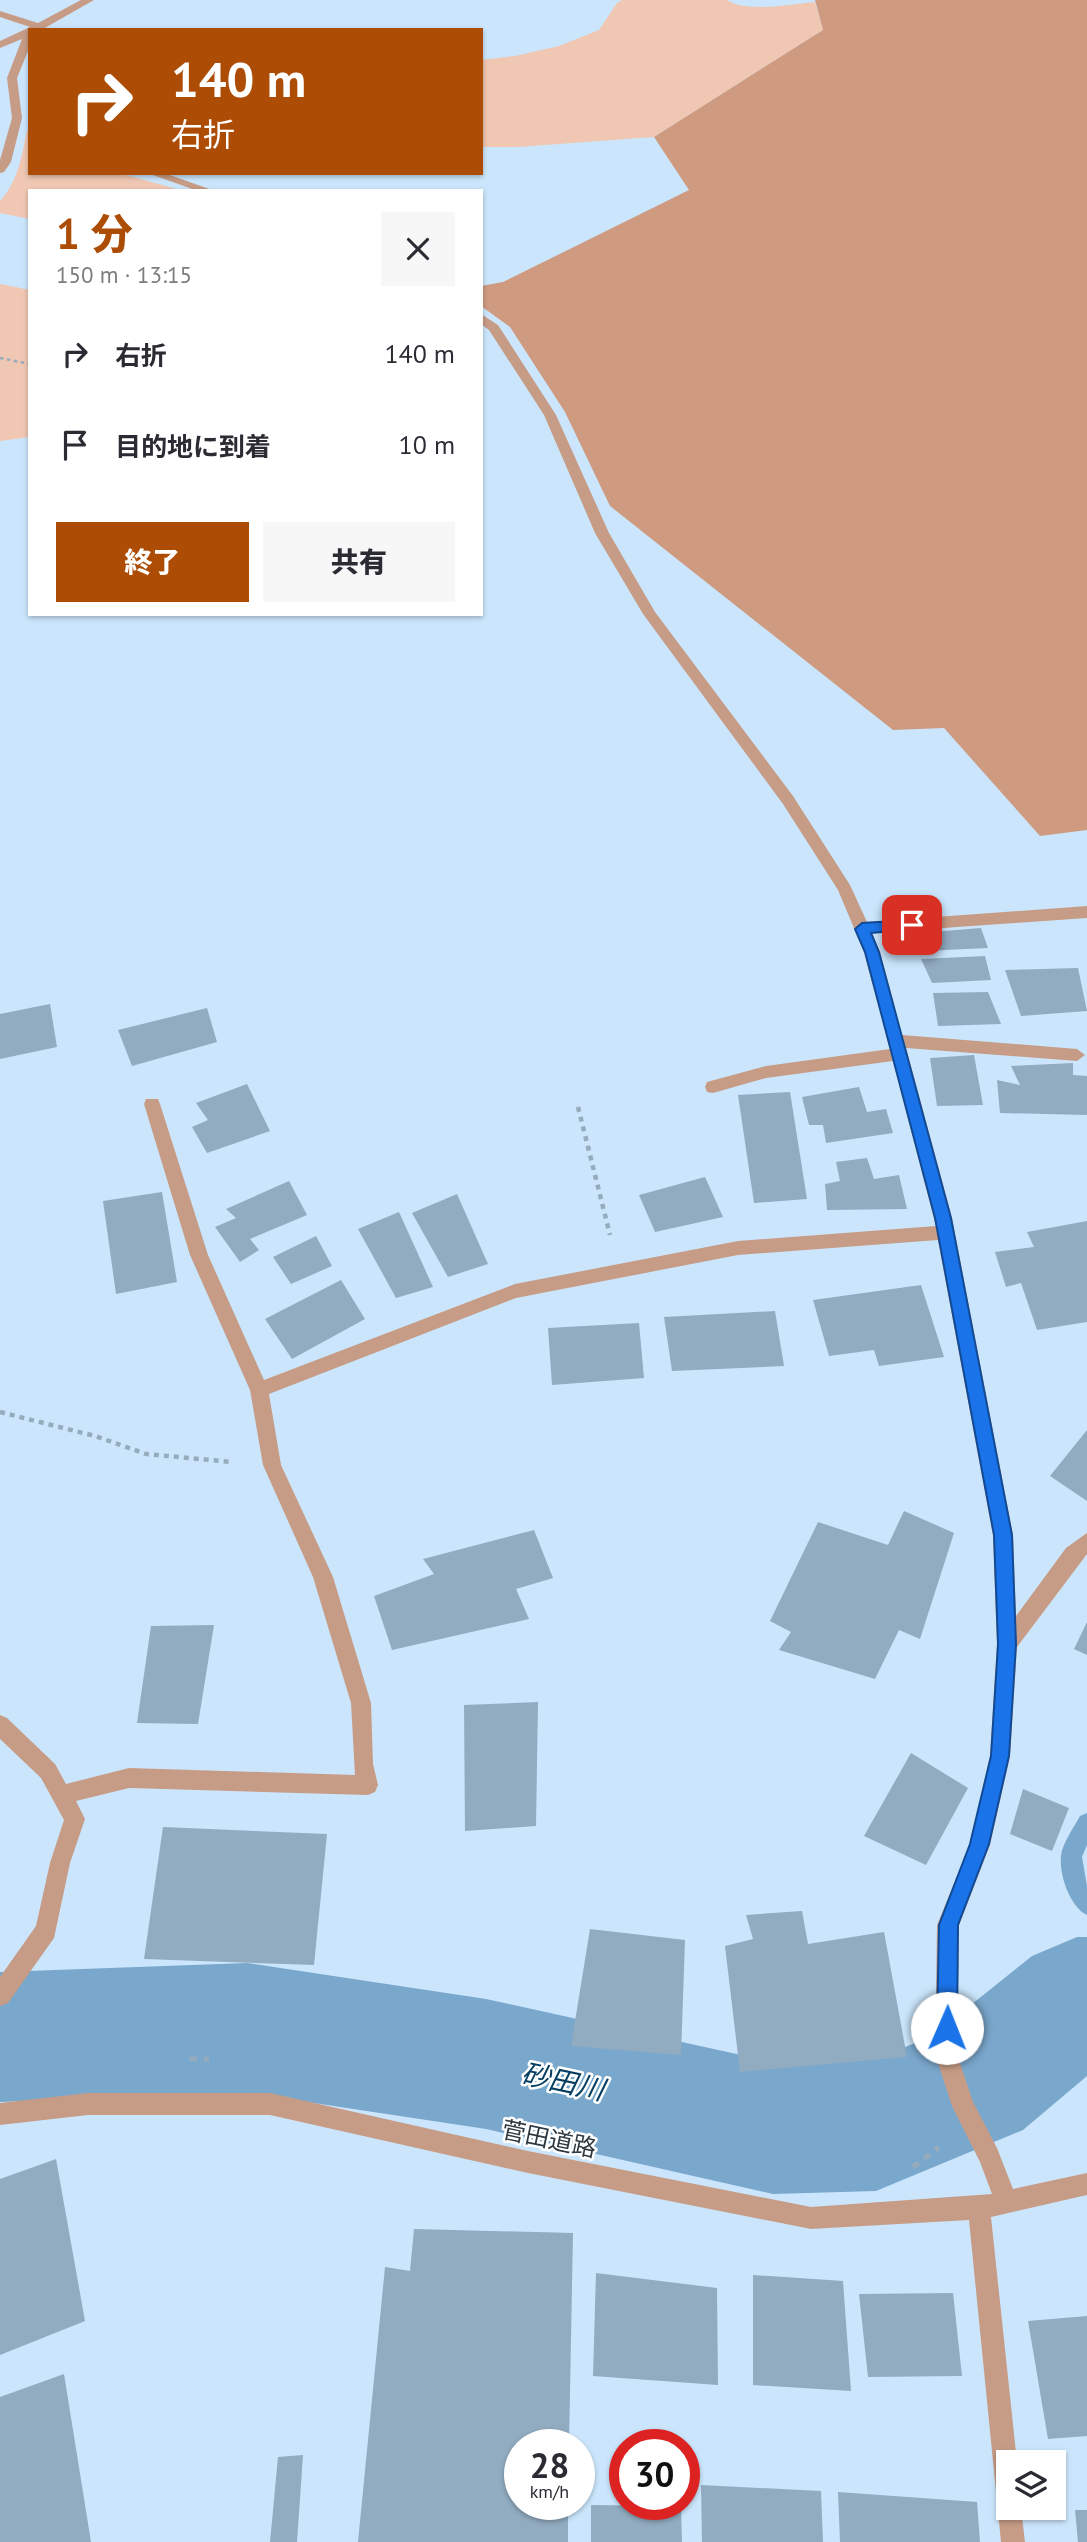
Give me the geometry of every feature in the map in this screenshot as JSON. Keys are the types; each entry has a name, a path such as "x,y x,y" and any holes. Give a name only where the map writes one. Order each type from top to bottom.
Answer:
{"street":[{"path":"36,28 89,0"},
{"path":"0,14 28,28"},
{"path":"0,46 28,32"},
{"path":"0,170 5,162 17,118 12,78 28,40"},
{"path":"17,118 28,122"},
{"path":"158,175 204,189"},
{"path":"483,320 494,328 550,415 601,533 650,614 788,800 845,889 872,952 945,1232 1003,1535 1007,1644 1000,1756 980,1844 948,1925 946,2054 963,2106 989,2156 1006,2201"},
{"path":"862,929 1087,912"},
{"path":"713,1087 766,1072 897,1047 1077,1055"},
{"path":"62,1795 129,1778 368,1785 363,1764 360,1703 323,1577 271,1465 258,1390 199,1255 152,1104"},
{"path":"258,1390 515,1290 737,1248 945,1232"},
{"path":"1007,1644 1073,1554 1087,1542"},
{"path":"0,1724 48,1770 75,1819 60,1863 46,1930 0,1995"},
{"name":"菅田道路","path":"0,2114 88,2104 270,2104 528,2162 811,2218 979,2208 1087,2184"},
{"path":"979,2208 1003,2450"},
{"path":"1010,2520 1013,2542"}],"path":[{"path":"0,358 28,364"},
{"path":"578,1107 619,1270"},
{"path":"0,1412 95,1436 146,1454 271,1465"},
{"path":"188,2059 214,2060"},
{"path":"904,2169 915,2167 946,2142 989,2156"}],"shaded area":[{"path":"622,0 727,0 757,7 815,2 823,30 654,137 483,147 483,60 559,46 599,30 617,3"},
{"path":"815,0 1087,0 1087,830 1040,836 944,728 893,730 610,506 565,412 510,327 483,307 483,286 503,282 689,190 654,137 823,30"},
{"path":"27,130 28,175 126,175 177,189 28,189 28,219 0,213 0,201 15,177"},
{"path":"0,284 28,290 28,437 0,441"}],"building":[{"path":"981,928 988,948 923,951 919,933"},
{"path":"985,956 991,980 932,983 921,959"},
{"path":"1078,968 1087,1011 1021,1016 1005,970"},
{"path":"988,992 1001,1024 938,1026 933,993"},
{"path":"50,1004 57,1047 0,1059 0,1014"},
{"path":"207,1008 217,1042 132,1066 118,1030"},
{"path":"974,1055 983,1105 937,1106 930,1058"},
{"path":"1073,1063 1073,1075 1087,1076 1087,1115 1000,1113 997,1080 1020,1085 1011,1066"},
{"path":"247,1084 270,1131 207,1153 192,1127 208,1120 196,1103"},
{"path":"859,1087 867,1112 886,1109 893,1133 826,1143 823,1125 809,1125 802,1097"},
{"path":"790,1092 807,1199 754,1203 738,1095"},
{"path":"867,1158 874,1179 899,1175 907,1209 827,1210 825,1184 840,1181 836,1162"},
{"path":"705,1177 723,1217 655,1232 639,1195"},
{"path":"289,1181 307,1215 250,1239 259,1250 240,1262 215,1227 236,1218 226,1209"},
{"path":"162,1192 177,1282 116,1294 103,1201"},
{"path":"457,1194 488,1264 448,1277 412,1213"},
{"path":"399,1212 433,1287 396,1298 358,1229"},
{"path":"1087,1221 1087,1322 1037,1330 1021,1283 1006,1287 995,1252 1034,1247 1027,1232"},
{"path":"316,1236 332,1266 291,1284 273,1257"},
{"path":"341,1280 365,1319 292,1359 265,1319"},
{"path":"921,1285 944,1357 879,1366 874,1350 829,1356 813,1300"},
{"path":"775,1311 784,1366 672,1371 664,1317"},
{"path":"639,1323 644,1378 552,1385 548,1328"},
{"path":"1087,1430 1087,1501 1050,1476"},
{"path":"904,1511 954,1533 920,1639 899,1630 875,1679 779,1650 791,1632 770,1621 818,1522 888,1545"},
{"path":"534,1530 553,1578 516,1589 529,1619 392,1650 374,1596 434,1574 423,1559"},
{"path":"1087,1622 1087,1655 1074,1649"},
{"path":"214,1625 198,1724 137,1723 151,1626"},
{"path":"538,1702 536,1826 465,1831 464,1705"},
{"path":"911,1753 968,1788 926,1865 864,1836"},
{"path":"1023,1789 1069,1808 1052,1851 1010,1834"},
{"path":"163,1827 327,1834 314,1965 144,1959"},
{"path":"802,1911 808,1944 884,1932 907,2057 740,2072 725,1946 753,1939 746,1915"},
{"path":"590,1929 685,1940 681,2055 571,2046"},
{"path":"56,2159 85,2321 0,2355 0,2179"},
{"path":"414,2229 573,2233 569,2429 504,2429 504,2520 568,2520 568,2542 358,2542 385,2267 410,2271"},
{"path":"596,2273 717,2288 718,2385 593,2376"},
{"path":"753,2275 843,2281 851,2391 753,2385"},
{"path":"953,2293 962,2376 868,2377 859,2294"},
{"path":"1087,2316 1087,2436 1048,2439 1028,2321"},
{"path":"64,2374 91,2542 0,2542 0,2397"},
{"path":"303,2455 297,2542 270,2542 278,2457"},
{"path":"701,2485 821,2491 823,2542 702,2542"},
{"path":"838,2492 977,2502 980,2542 840,2542"},
{"path":"595,2505 609,2505 609,2520 681,2520 682,2542 591,2542 591,2520 595,2520"},
{"path":"1075,2510 1087,2510 1087,2542 1078,2542"}],"waterway":[{"path":"1087,1823 1071,1856 1077,1890 1087,1904"},
{"path":"1077,2001 1087,1987"},
{"name":"砂田川","path":"0,2037 247,2028 486,2064 773,2128 876,2125 977,2084 1077,2001 1087,2001"}],"route":[{"path":"912,925 862,929 872,952 943,1218 1003,1535 1007,1644 1000,1756 980,1844 948,1925 947,2028"}]}
